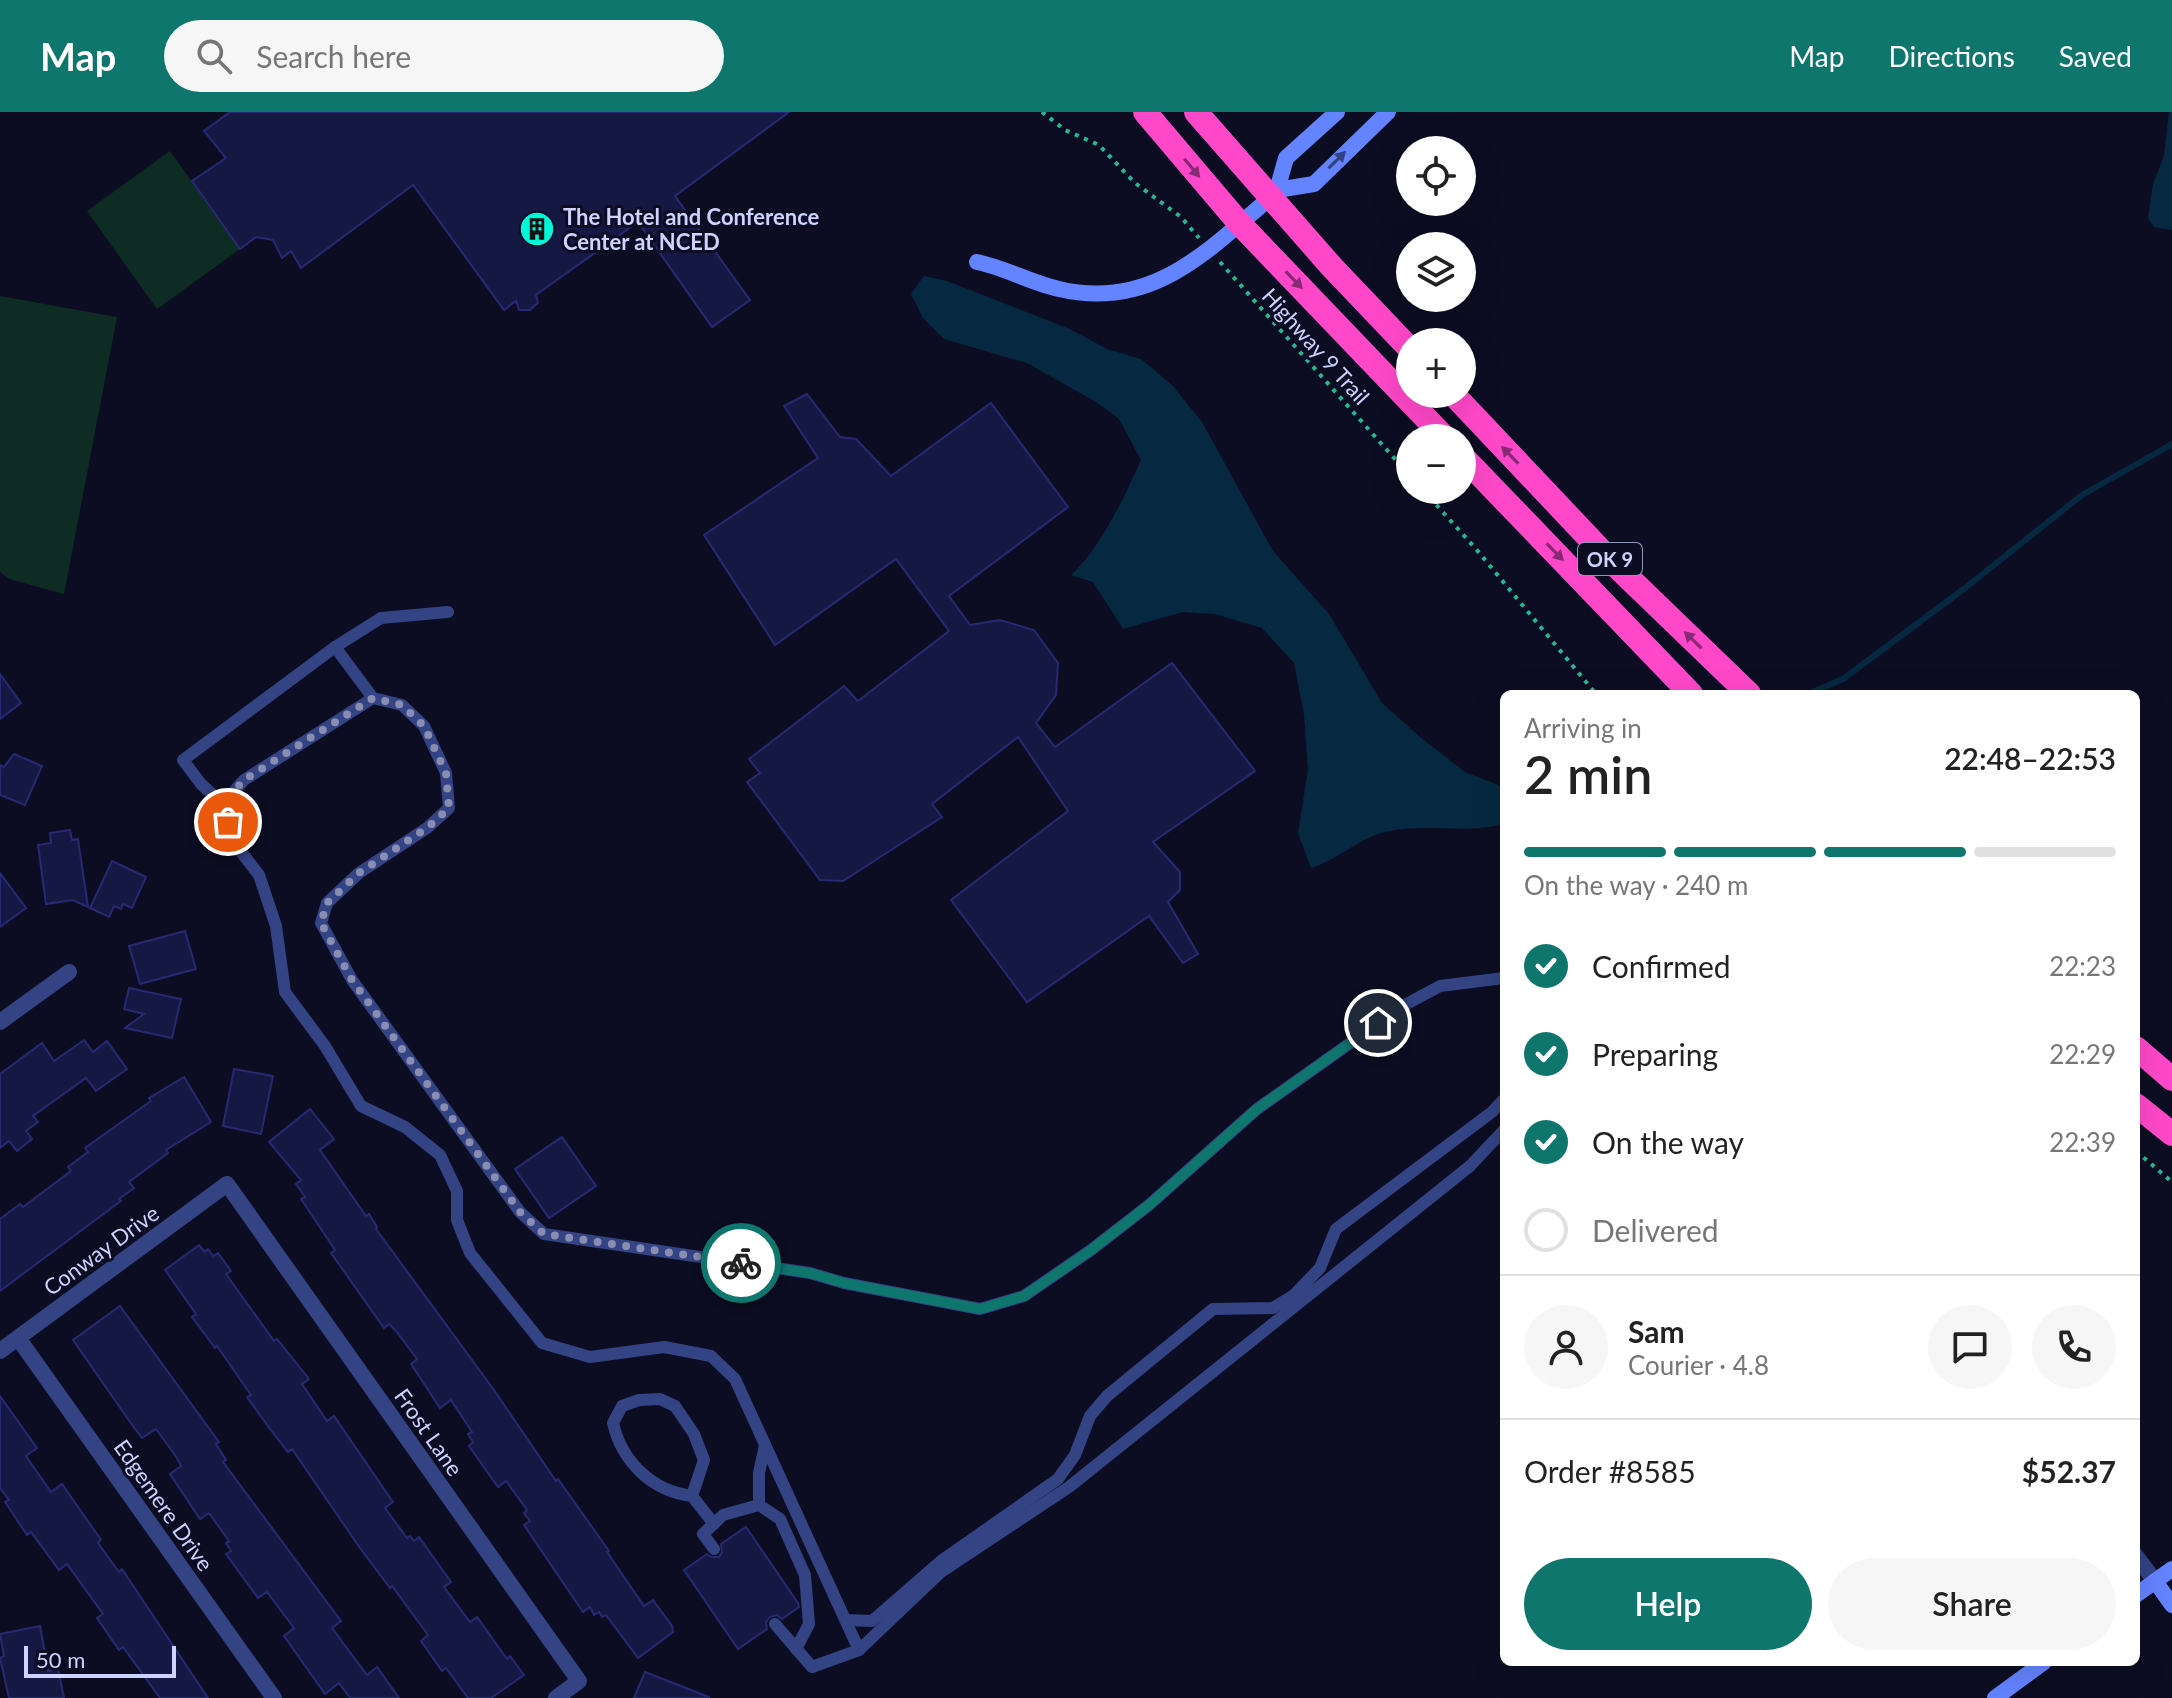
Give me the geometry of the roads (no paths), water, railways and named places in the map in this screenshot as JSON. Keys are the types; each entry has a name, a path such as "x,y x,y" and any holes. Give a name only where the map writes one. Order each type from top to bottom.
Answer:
{"highway":[{"path":"1145,112 1240,224 1432,424"},
{"path":"1196,112 1274,193 1331,266 1396,334"},
{"name":"OK 9","path":"1466,408 1608,558 1745,690"},
{"name":"OK 9","path":"1476,471 1687,690"},
{"path":"2140,1051 2172,1079"},
{"path":"2140,1108 2172,1134"}],"street":[{"path":"977,262 995,265 1061,290 1121,292 1156,283 1192,264 1274,193 1286,158 1337,112"},
{"path":"1274,193 1314,184 1388,112"},
{"path":"0,1022 69,972"},
{"name":"Conway Drive","path":"0,1351 227,1184"},
{"name":"Frost Lane","path":"227,1184 579,1681 556,1698"},
{"name":"Edgemere Drive","path":"18,1338 274,1698"},
{"path":"2140,1561 2172,1605"},
{"path":"2140,1592 2172,1569"},
{"path":"1995,1698 2039,1666"}],"lane":[{"path":"448,612 381,618 335,647 183,760 201,784 223,804 232,840 259,875 276,926 285,992 325,1046 361,1106 405,1127 440,1155 457,1191 457,1220 470,1253 542,1343 590,1357 664,1347 711,1356 735,1379 859,1650"},
{"path":"335,647 373,698 402,705 424,726 446,773 449,808 427,828 359,873 327,903 321,923 362,993 520,1212 544,1234 810,1273 844,1283 980,1309 1024,1296 1091,1250 1149,1205 1257,1109 1401,1007 1440,986 1500,978"},
{"path":"223,804 244,780 373,698"},
{"path":"846,1620 872,1621 941,1561 1058,1479 1075,1455 1090,1416 1107,1396 1213,1309 1273,1308 1294,1295 1320,1268 1336,1229 1500,1103"},
{"path":"775,1624 812,1667 859,1650 941,1572 1069,1487 1470,1166 1500,1134"},
{"path":"692,1496 704,1460 694,1434 675,1406 660,1399 639,1400 622,1406 613,1423 617,1441 631,1464 674,1494 692,1496 714,1524"},
{"path":"759,1505 759,1473 765,1445"},
{"path":"714,1549 703,1534 723,1515 759,1505 780,1519 805,1575 809,1624 796,1649"}],"water":[{"path":"2169,112 2172,112 2172,230 2154,227 2148,218 2153,184 2164,156"},
{"path":"924,276 947,281 1070,329 1107,349 1141,359 1172,385 1202,422 1273,551 1329,614 1382,703 1465,772 1500,785 1500,825 1394,830 1370,837 1311,868 1298,833 1308,770 1304,715 1294,663 1262,628 1215,614 1183,612 1123,629 1093,582 1071,575 1102,537 1141,460 1119,419 1096,402 1027,363 944,339 923,318 911,294"}],"waterway":[{"path":"1817,690 1843,679 2082,495 2172,444"}],"place":[{"name":"The Hotel and Conference Center at NCED","path":"537,229"}]}
